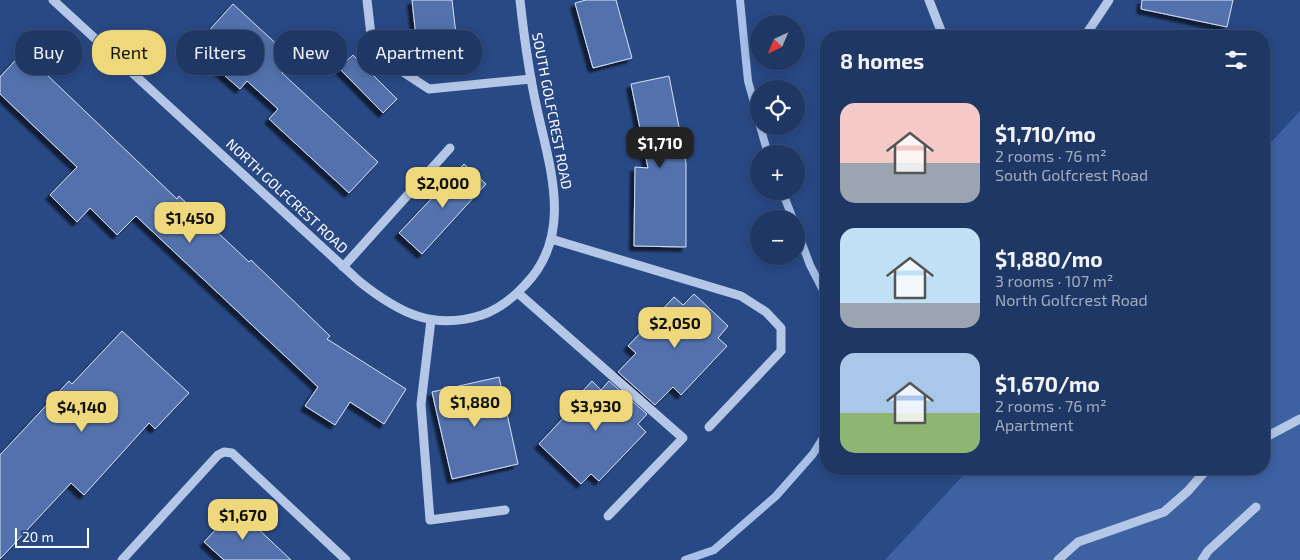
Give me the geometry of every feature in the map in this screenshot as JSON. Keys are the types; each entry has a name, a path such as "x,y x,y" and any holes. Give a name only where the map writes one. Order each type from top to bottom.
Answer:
{"street":[{"name":"NORTH GOLFCREST ROAD","path":"53,0 343,267 382,300 401,312 431,320 474,317 494,310 518,293 530,281"},
{"path":"367,0 371,35 397,68 429,89 531,79"},
{"name":"SOUTH GOLFCREST ROAD","path":"520,0 531,79 550,163 556,223 543,262 530,281"},
{"path":"929,0 941,30"},
{"path":"1089,30 1109,0"},
{"path":"343,267 450,148"},
{"path":"551,240 741,296 766,312 781,328 781,351 709,427"},
{"path":"518,293 683,438 608,516"},
{"path":"431,320 421,404 430,520 504,510"},
{"path":"1270,435 1300,419"},
{"path":"122,560 218,455 224,452 232,454 346,560"},
{"path":"1058,560 1078,542 1164,512 1188,492 1202,475"},
{"path":"1202,560 1208,551 1256,507"}],"shaded area":[{"path":"1300,111 1300,560 885,560 963,475 1270,475 1270,144"}],"building":[{"path":"412,0 452,0 456,30 415,30"},
{"path":"586,0 616,0 632,58 593,68 575,3"},
{"path":"1142,0 1233,0 1227,27 1141,9"},
{"path":"233,4 261,30 209,30"},
{"path":"264,32 274,42 274,75 284,75 378,162 349,193 269,119 278,109 247,81 240,89 224,75 264,75"},
{"path":"353,55 357,59 357,75 373,75 397,99 383,113 346,75 347,61"},
{"path":"15,61 15,75 47,75 177,199 179,196 249,262 251,260 330,336 327,339 406,389 384,424 350,402 335,425 305,406 318,387 136,216 117,235 90,208 77,222 50,195 77,167 0,94 0,77"},
{"path":"669,76 686,163 686,247 634,246 635,167 648,168 631,84"},
{"path":"464,164 486,184 422,254 399,233"},
{"path":"694,294 728,326 718,338 727,346 681,395 673,387 655,405 618,372 636,353 628,346 674,297 683,305"},
{"path":"122,331 189,393 155,429 149,423 84,495 71,483 0,559 0,455 69,381 72,384"},
{"path":"499,377 518,464 452,479 432,392"},
{"path":"592,381 601,390 609,381 647,414 638,424 646,432 599,481 591,474 581,484 539,444 581,399 578,396"},
{"path":"236,508 291,560 224,560 204,542"}],"waterway":[{"path":"740,0 750,88"},
{"path":"763,135 765,145"},
{"path":"786,200 789,210"},
{"path":"805,252 820,284"},
{"path":"685,560 714,550 776,496 813,454 820,443"}]}
